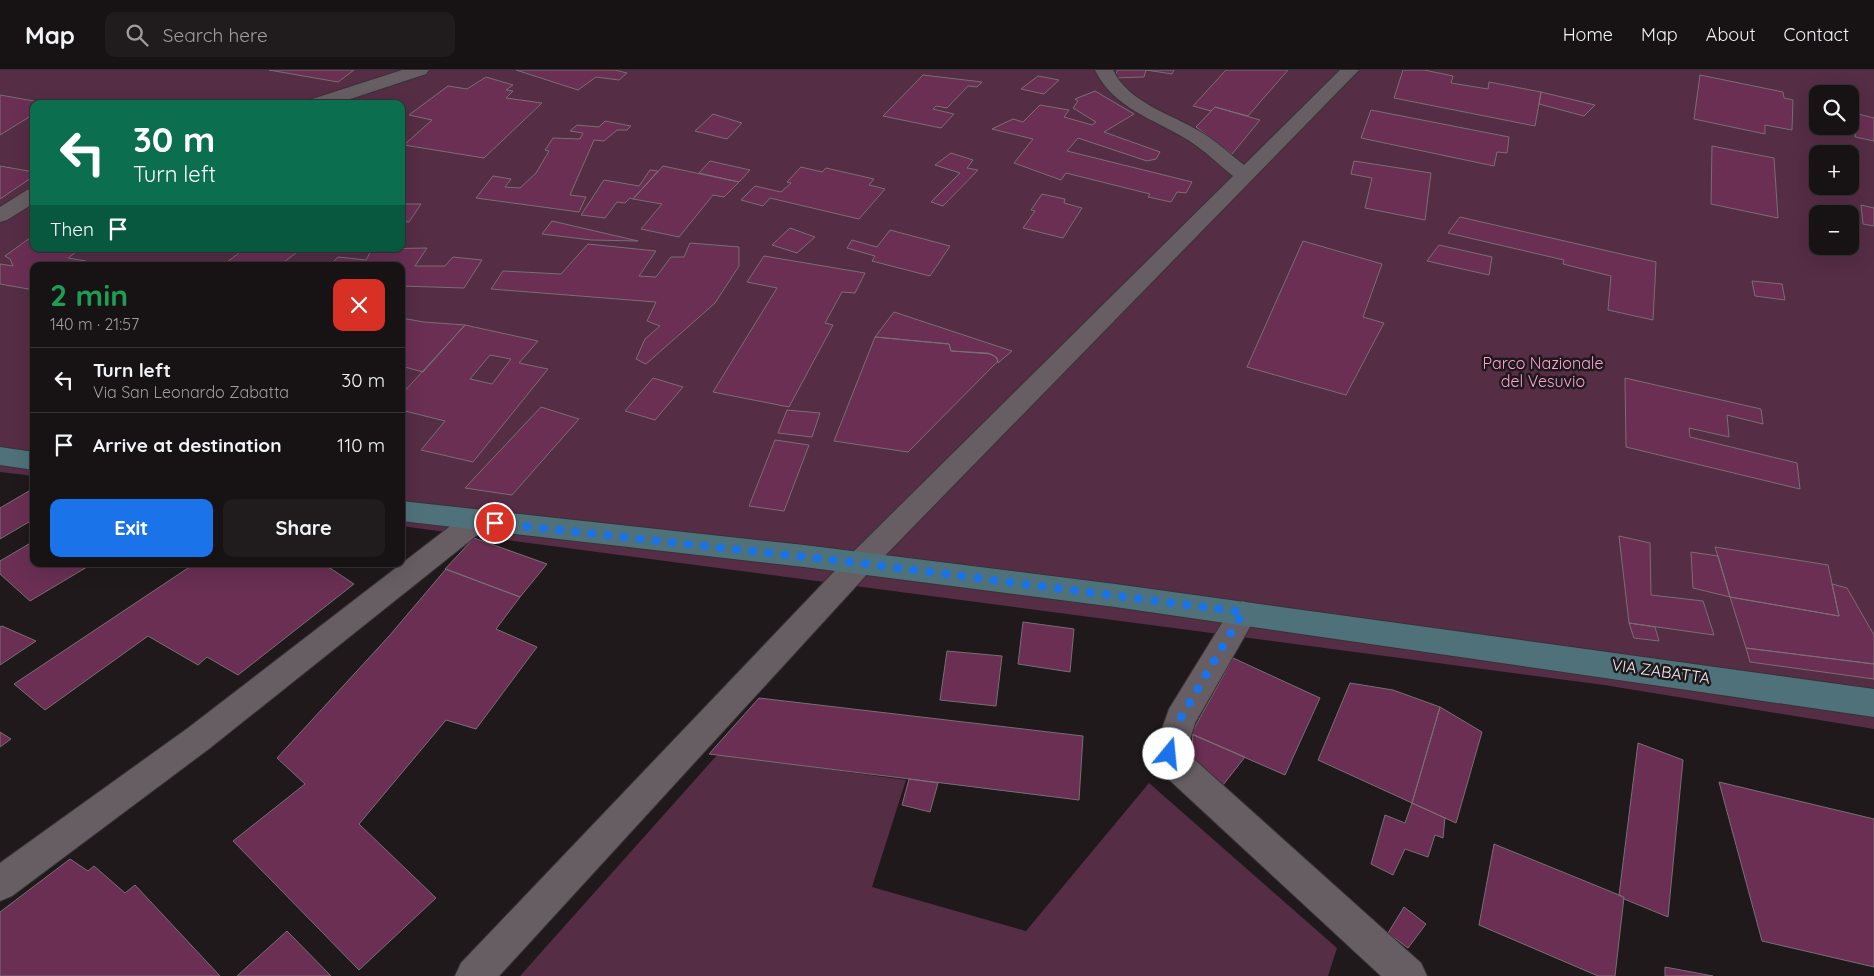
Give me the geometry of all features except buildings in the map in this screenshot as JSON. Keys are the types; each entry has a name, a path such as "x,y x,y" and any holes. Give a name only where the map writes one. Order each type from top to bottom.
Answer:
{"street":[{"path":"328,100 420,70"},
{"path":"1104,70 1106,78 1117,90 1198,139 1245,175"},
{"path":"474,976 860,563 1350,70"},
{"path":"0,216 30,197"},
{"path":"0,456 30,460"},
{"name":"VIA ZABATTA","path":"405,512 860,563 1243,612 1448,640 1874,703"},
{"path":"0,884 199,738 476,521"},
{"path":"1243,612 1180,719 1169,754 1176,765 1408,976"}],"green space":[{"name":"Parco Nazionale del Vesuvio","path":"0,70 1874,70 1874,729 1604,685 405,527 405,262 30,262 30,476 0,472"},
{"path":"718,754 906,780 872,887 1026,931 1149,783 1337,948 1328,976 520,976"}],"route":[{"path":"495,523 860,563 1243,612 1180,719 1169,754"}]}
